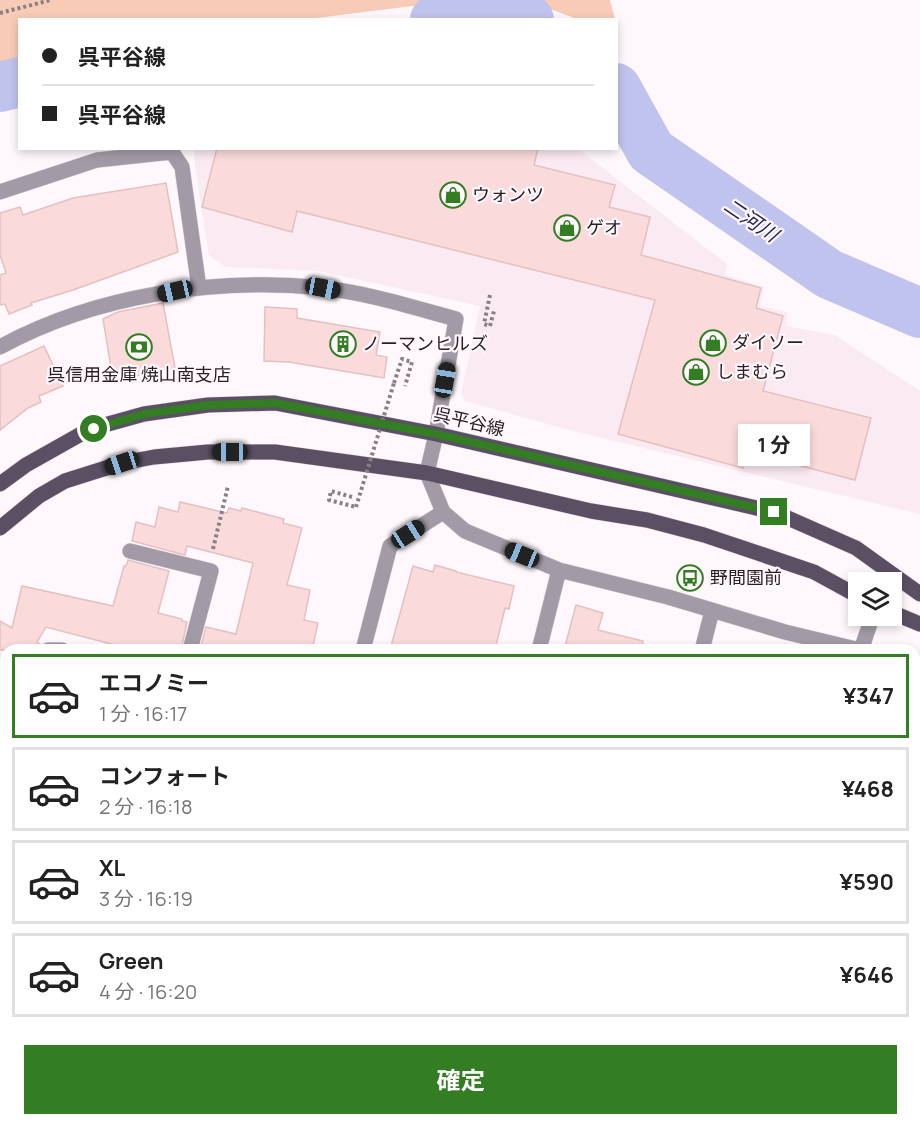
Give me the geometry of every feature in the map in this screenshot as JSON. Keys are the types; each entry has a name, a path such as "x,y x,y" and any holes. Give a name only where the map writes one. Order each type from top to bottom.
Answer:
{"main road":[{"name":"呉平谷線","path":"0,484 26,465 81,434 144,414 208,405 275,403 436,434 774,512 856,548 920,594"},
{"path":"0,528 39,496 65,481 122,463 154,457 208,452 275,452 427,473 591,512 647,520 704,535 814,572 848,591"},
{"path":"902,617 920,624"}],"street":[{"path":"0,192 97,160 172,152 182,167 199,288"},
{"path":"0,347 30,330 94,309 175,291 245,284 323,288 391,301 456,319 427,473 443,512 465,531 559,570 668,597 786,632 836,644"},
{"path":"365,644 390,546 443,512"},
{"path":"130,551 211,571 192,644"},
{"path":"540,644 559,570"},
{"path":"704,644 712,611"},
{"path":"863,644 869,626"}],"path":[{"path":"0,13 51,0"},
{"path":"490,295 484,324 490,326 494,311"},
{"path":"352,497 331,491 329,500 356,507 402,359 412,362 405,386"},
{"path":"210,559 228,486"}],"shaded area":[{"path":"0,0 461,0 316,18 18,18 18,62 0,68"},
{"path":"525,0 610,0 615,18 574,18"},
{"path":"195,150 579,150 727,264 725,275 764,287 760,306 787,312 786,326 834,335 920,391 920,514 577,432 465,401 461,393 480,306 319,271 226,267 209,256 194,158"}],"building":[{"path":"216,150 538,150 534,165 615,185 609,207 650,217 641,255 761,288 756,308 783,316 763,391 871,418 855,480 748,452 743,468 618,434 655,300 297,211 292,232 202,207"},
{"path":"166,183 178,252 31,303 32,305 9,314 5,304 0,305 0,275 6,273 0,255 0,213 20,207 23,215 73,198"},
{"name":"呉信用金庫 焼山南支店","path":"163,303 175,368 113,380 103,319 118,312"},
{"path":"265,307 297,309 297,318 380,332 376,355 387,357 384,378 289,362 264,361"},
{"path":"44,346 63,386 39,396 41,402 28,408 0,430 0,366"},
{"path":"180,502 227,513 229,508 241,511 242,508 284,519 283,523 302,528 287,585 310,590 304,620 318,623 313,644 202,644 206,627 236,634 253,563 187,546 185,555 132,541 136,522 155,527 159,507 178,512"},
{"path":"128,560 169,571 158,613 187,622 182,644 111,644 46,627 37,642 40,644 0,644 0,621 12,628 22,586 113,606 124,566"},
{"path":"435,565 514,586 509,609 505,608 496,644 392,644 413,566 433,572"},
{"path":"576,605 603,613 598,630 643,641 643,644 566,644"}],"waterway":[{"name":"二河川","path":"444,18 473,12 506,12 523,18"},
{"name":"二河川","path":"0,87 18,82"},
{"name":"二河川","path":"618,92 651,151 829,274 920,313"}],"place":[{"name":"ウォンツ","path":"453,195"},
{"name":"ゲオ","path":"567,228"},
{"name":"ダイソー","path":"713,343"},
{"name":"ノーマンヒルズ","path":"343,344"},
{"name":"呉信用金庫 焼山南支店","path":"139,347"},
{"name":"しまむら","path":"696,372"},
{"name":"野間園前","path":"690,578"}],"route":[{"path":"94,429 144,414 208,405 275,403 436,434 774,512"}]}
